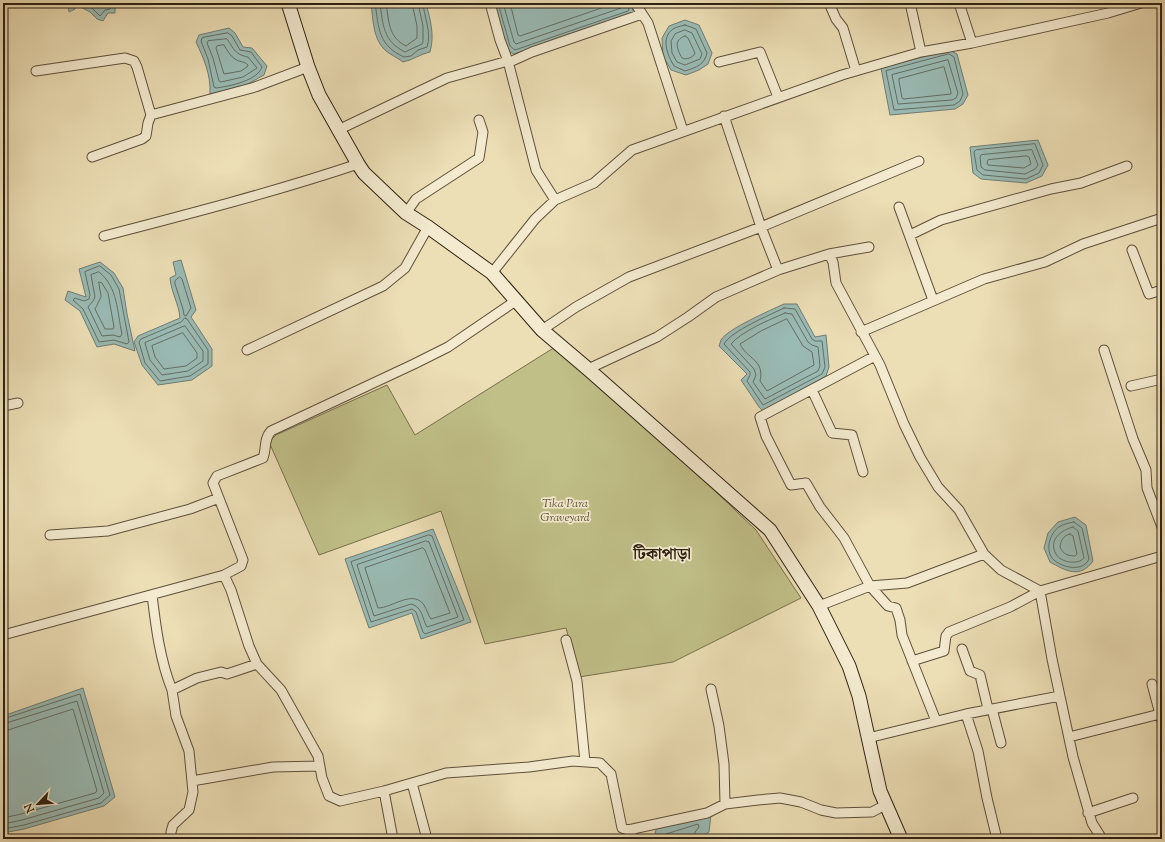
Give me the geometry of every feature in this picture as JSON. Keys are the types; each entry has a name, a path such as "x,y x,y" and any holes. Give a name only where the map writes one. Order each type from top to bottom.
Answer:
{"main road":[{"path":"288,3 308,67 319,95 358,164 406,213 492,273 542,330 770,530 819,606 849,666 859,696 880,790 901,839"}],"street":[{"path":"490,3 500,40 508,61 536,170 555,200"},
{"path":"635,3 648,23 683,131"},
{"path":"829,3 836,19 843,28 856,71"},
{"path":"910,3 921,52"},
{"path":"959,3 972,43"},
{"path":"1108,3 1108,13"},
{"path":"492,273 534,219 555,200 594,183 632,150 778,97 856,71 921,52 972,43 1108,13 1141,3"},
{"path":"338,130 447,78 512,61 532,52 642,14"},
{"path":"719,62 760,52 778,97"},
{"path":"36,71 125,58 134,61 151,114 146,136 142,139 92,157"},
{"path":"151,114 255,87 308,67"},
{"path":"724,116 761,226 778,270"},
{"path":"406,213 416,199 479,158 483,132 479,120"},
{"path":"542,330 576,307 628,277 761,226 919,161"},
{"path":"104,236 207,209 358,164"},
{"path":"910,235 942,220 1051,189 1081,183 1127,166"},
{"path":"899,207 933,300"},
{"path":"861,332 984,279 1045,262 1083,244 1162,218"},
{"path":"248,350 383,286 405,268 428,227"},
{"path":"588,369 657,337 716,297 778,270 829,254 869,247"},
{"path":"1132,250 1149,294 1162,290"},
{"path":"829,254 833,262 836,283 875,356 920,457 938,487 959,510 984,554 1001,570 1040,592 1060,696 1088,813 1092,823 1102,839"},
{"path":"3,635 224,576 241,566 243,560 213,483 217,476 263,458 266,436 271,431 448,347 517,300"},
{"path":"1104,350 1128,426 1146,470 1147,488 1162,528"},
{"path":"875,356 760,417 766,436 791,485 806,483 820,507 844,538 870,586 888,606 896,608 900,620 902,635 936,721"},
{"path":"1131,386 1162,378"},
{"path":"812,390 832,433 852,435 864,472"},
{"path":"3,406 18,403"},
{"path":"50,535 108,531 190,509 219,498"},
{"path":"819,606 870,586 907,583 984,554"},
{"path":"912,661 944,651 946,636 949,632 1010,607 1040,592 1162,556"},
{"path":"224,576 231,590 249,646 257,664 281,690 318,756 322,778 329,796 340,801 384,791 446,773 529,767 573,761 600,763 611,774 622,828 628,830 707,813 725,804 780,798 801,802 821,810 836,813 872,812 887,804"},
{"path":"152,595 158,640 172,690 176,716 189,751 193,792 189,810 174,825 171,832 171,839"},
{"path":"566,640 577,681 585,762"},
{"path":"962,649 970,671 980,675 1001,743"},
{"path":"172,690 197,678 222,672 227,674 257,664"},
{"path":"1069,737 1161,717 1152,684"},
{"path":"711,690 719,726 724,764 725,804"},
{"path":"868,738 966,714 1060,696"},
{"path":"966,714 978,751 997,839"},
{"path":"192,781 273,767 320,766"},
{"path":"412,783 427,839"},
{"path":"384,791 393,839"},
{"path":"1088,813 1133,798"},
{"path":"628,830 634,839"}],"green space":[{"name":"Tika Para Graveyard","path":"555,347 693,470 756,530 801,598 673,662 579,677 566,628 485,644 441,511 319,555 269,442 276,435 387,385 415,435"}],"water":[{"path":"68,3 117,3 115,13 108,13 103,21 97,19 90,12 77,5 75,9 69,12"},
{"path":"371,3 426,3 432,33 430,52 403,62 386,51 378,41 376,35"},
{"path":"494,3 631,3 633,6 633,14 514,54 507,48"},
{"path":"685,20 699,25 712,53 708,64 699,70 686,75 671,70 663,56 662,38 669,26"},
{"path":"229,28 235,33 243,47 252,48 267,66 264,75 246,85 210,94 208,74 196,42 199,35"},
{"path":"949,50 957,54 968,95 963,104 955,109 890,115 881,68"},
{"path":"1038,140 1048,165 1042,176 1026,183 981,179 973,173 970,147"},
{"path":"181,260 196,310 191,317 212,349 212,366 192,380 158,385 142,365 134,342 138,336 180,318 170,278 176,275 173,262"},
{"path":"100,262 114,273 123,288 135,351 114,344 97,347 80,311 65,300 68,291 86,297 79,269"},
{"path":"784,304 797,304 815,337 826,335 829,367 826,376 763,411 741,380 747,374 719,346 721,340 732,331 750,320"},
{"path":"1162,419 1162,488 1158,423"},
{"path":"1075,517 1086,525 1093,561 1088,567 1078,572 1067,570 1050,562 1044,548 1048,533 1058,522"},
{"path":"433,529 471,622 421,639 412,613 369,628 345,559"},
{"path":"83,688 115,797 104,806 24,829 3,833 3,716"},
{"path":"711,814 709,832 703,836 703,839 657,839 655,832 658,827"}],"district":[{"name":"টিকাপাড়া","path":"662,555"}]}
